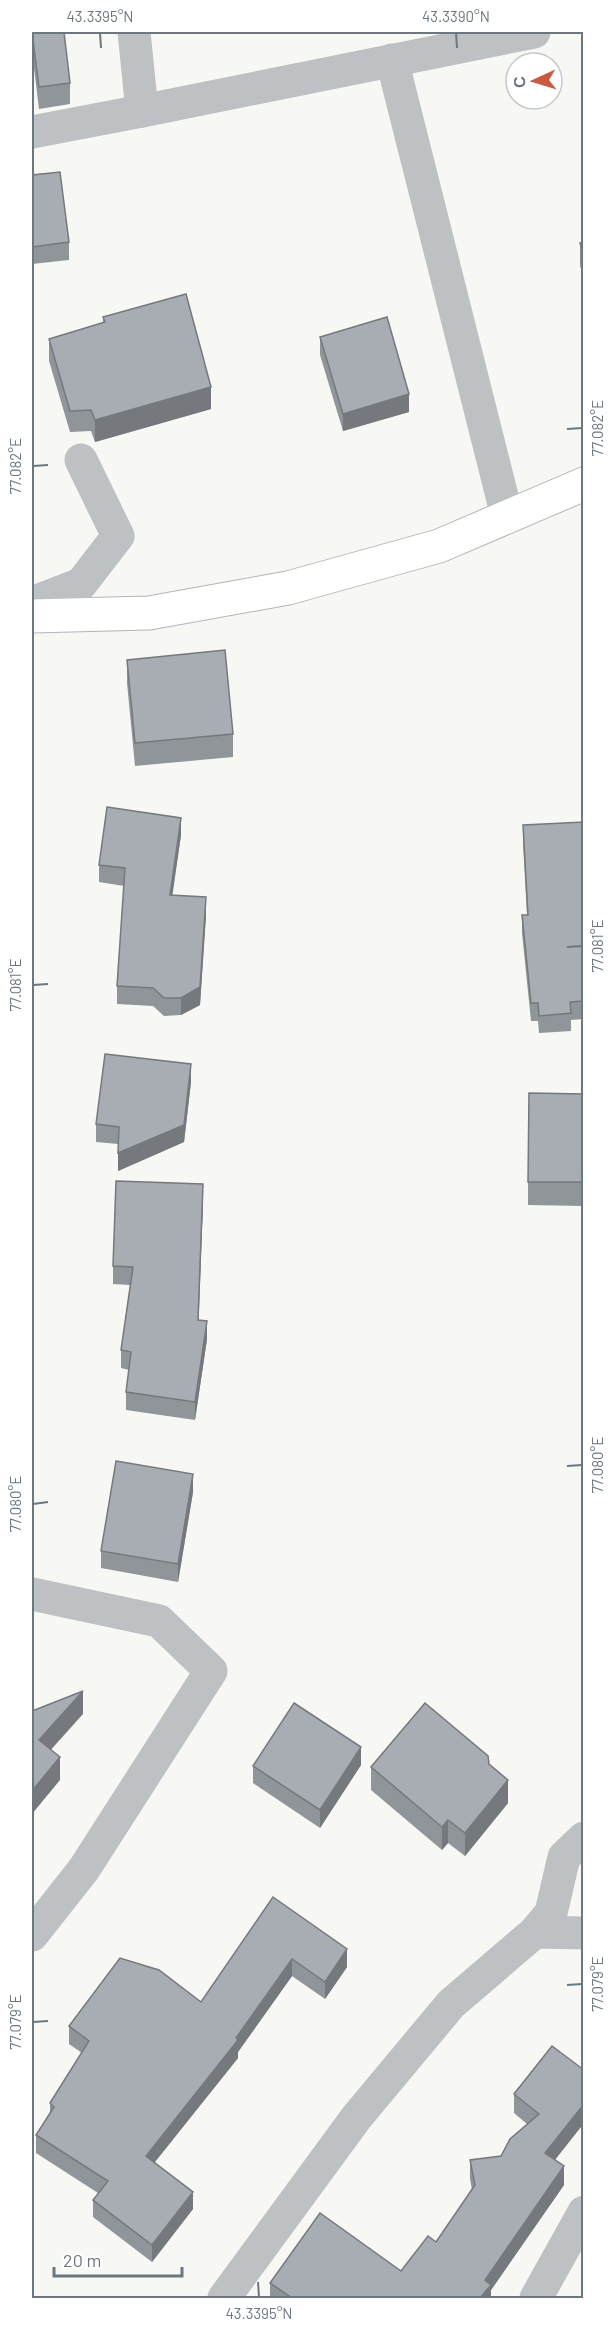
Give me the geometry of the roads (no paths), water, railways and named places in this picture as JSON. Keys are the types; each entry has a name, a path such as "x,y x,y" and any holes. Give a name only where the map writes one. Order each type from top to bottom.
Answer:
{"main road":[{"path":"32,616 149,614 288,588 439,546 584,484"}],"street":[{"path":"134,32 142,111"},
{"path":"32,132 534,32"},
{"path":"392,60 507,516"},
{"path":"32,603 81,584 118,536 81,460"},
{"path":"32,1594 159,1621 211,1671 84,1869 32,1935"},
{"path":"224,2298 356,2118 452,2004 535,1932 551,1913 564,1857 584,1839"},
{"path":"535,1932 584,1933"},
{"path":"536,2298 584,2212"}]}
